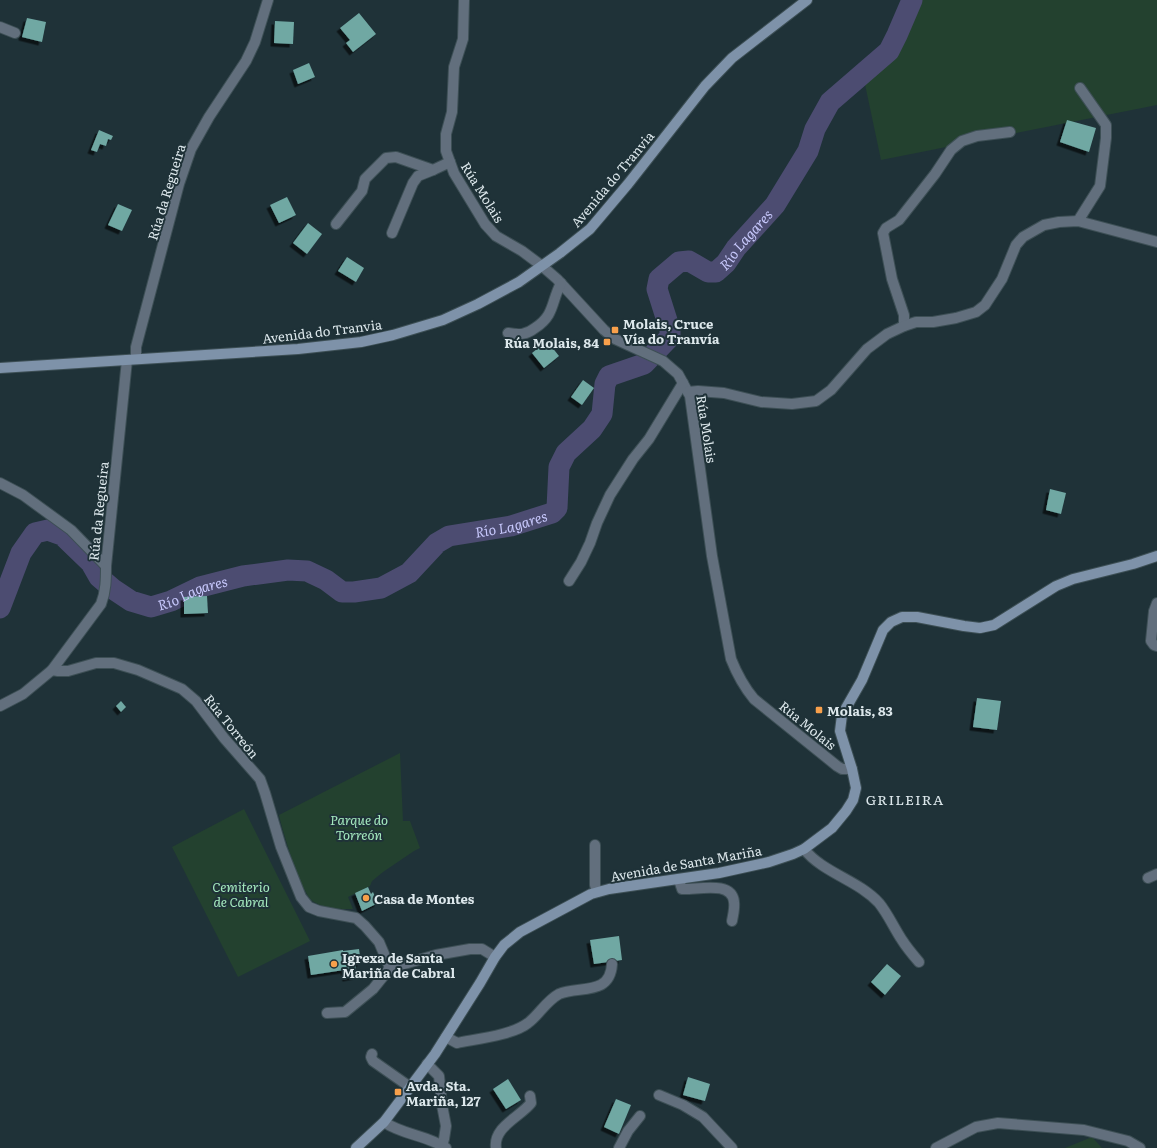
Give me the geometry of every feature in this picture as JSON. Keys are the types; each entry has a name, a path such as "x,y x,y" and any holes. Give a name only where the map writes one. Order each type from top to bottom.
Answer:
{"main road":[{"name":"Avenida do Tranvia","path":"0,368 298,349 361,342 393,335 443,320 478,304 519,282 560,253 590,229 628,184 705,86 732,58 807,0"},
{"name":"Avenida de Santa Mariña","path":"356,1148 384,1122 446,1037 480,984 495,957 504,945 520,932 597,892 609,889 679,880 757,865 804,849 832,828 853,800 856,788 852,769 840,731 842,715 862,680 883,630 891,622 902,617 917,616 980,628 994,625 1056,586 1073,578 1133,564 1157,556"}],"street":[{"name":"Rúa da Regueira","path":"52,670 101,604 105,593 106,566 132,359 179,184 191,150 209,117 246,61 255,42 268,0"},
{"name":"Rúa Molais","path":"464,0 463,39 454,67 452,112 446,134 446,151 454,172 484,224 496,236 522,250 542,266 561,283 604,330 615,339 663,361 678,374 690,396 712,556 731,659 746,689 754,699 837,766 842,769 852,769"},
{"path":"0,27 15,33"},
{"path":"1078,220 1100,186 1106,138 1106,125 1080,88"},
{"path":"904,326 904,315 892,279 883,233 886,228 899,220 935,174 951,150 962,141 977,136 1010,132"},
{"path":"336,224 362,191 365,179 386,158 396,157 433,170"},
{"path":"392,233 413,183 418,176 450,162"},
{"path":"569,581 581,562 610,495 633,459 686,388 762,402 792,404 816,401 825,396 831,390 867,349 887,334 916,322 933,322 956,318 976,312 985,305 1002,279 1016,245 1023,237 1044,225 1078,220 1157,242"},
{"path":"508,333 524,334 543,323 550,313 557,290 561,283"},
{"path":"0,483 23,495 71,530 106,566"},
{"path":"1157,603 1154,611 1151,641 1157,646"},
{"name":"Rúa Torreón","path":"52,670 68,671 96,663 114,663 138,670 182,689 196,701 224,738 260,779 281,847 301,897 309,907 319,911 356,918 365,926 378,942 390,968"},
{"path":"0,706 23,694 52,670"},
{"path":"595,846 595,885 597,892"},
{"path":"804,849 811,858 861,888 879,903 902,941 919,962"},
{"path":"679,880 682,889 721,887 728,891 734,902 732,921"},
{"path":"327,1013 345,1012 373,989 390,968 436,954 470,949 482,949 495,957"},
{"path":"446,1037 457,1044 514,1031 527,1024 550,1001 560,994 595,988 602,984 611,973 612,964"},
{"path":"372,1054 371,1057 373,1061 410,1087"},
{"path":"384,1122 393,1129 423,1137 444,1147 446,1126 438,1076 427,1064"},
{"path":"496,1148 498,1136 506,1125 526,1109 531,1103 530,1096"},
{"path":"659,1096 683,1105 703,1117 732,1148"},
{"path":"619,1148 628,1131 640,1116"},
{"path":"936,1148 976,1127 998,1123 1084,1130 1128,1141 1140,1148"}],"green space":[{"path":"917,0 1157,0 1157,105 881,160 863,75"},
{"name":"Parque do Torreón","path":"400,753 403,821 410,821 420,848 383,872 372,881 370,886 348,897 353,909 338,909 314,902 309,897 298,876 288,848 279,815"},
{"name":"Cemiterio de Cabral","path":"244,809 310,941 238,977 172,847"},
{"path":"1092,1137 1102,1148 1065,1148"}],"building":[{"path":"359,13 376,34 353,52 346,43 350,40 340,28"},
{"path":"27,18 46,22 42,42 22,37"},
{"path":"275,21 294,22 293,44 274,43"},
{"path":"309,63 315,77 298,84 293,70"},
{"path":"1067,120 1096,128 1089,152 1060,142"},
{"path":"99,130 113,136 111,140 108,139 106,146 100,144 97,152 91,150"},
{"path":"287,197 296,215 279,223 270,205"},
{"path":"118,204 132,210 122,231 108,225"},
{"path":"308,223 322,234 307,254 293,243"},
{"path":"347,257 364,268 356,282 338,271"},
{"path":"547,341 559,356 544,368 532,353"},
{"path":"583,380 594,388 582,405 571,397"},
{"path":"1050,489 1066,493 1061,514 1046,510"},
{"path":"207,596 208,613 184,614 184,597"},
{"path":"977,698 1001,701 997,730 973,727"},
{"path":"121,701 126,707 121,712 116,706"},
{"name":"Casa de Montes","path":"368,887 371,894 373,892 378,903 362,911 355,893"},
{"path":"619,936 622,960 594,964 590,940"},
{"name":"Igrexa de Santa Mariña de Cabral","path":"359,949 361,963 355,964 357,976 346,978 344,970 311,975 308,956"},
{"path":"887,964 901,976 885,995 871,982"},
{"path":"688,1077 710,1084 705,1101 683,1095"},
{"path":"508,1079 521,1100 506,1109 493,1089"},
{"path":"616,1099 631,1105 619,1134 604,1127"}],"waterway":[{"name":"Río Lagares","path":"0,608 21,553 35,533 48,530 62,535 91,563 99,577 113,589 131,601 151,607 171,601 200,587 243,576 288,570 307,571 326,580 342,592 354,592 381,588 409,573 437,543 449,536 511,526 552,513 557,508 559,467 566,453 592,429 602,414 605,384 609,376 644,364 670,337 670,330 657,289 659,279 679,262 689,261 708,272 716,272 726,263 736,248 775,205 808,151 815,129 830,102 889,51 912,0"}],"place":[{"name":"Molais, Cruce Vía do Tranvía","path":"615,330"},
{"name":"Rúa Molais, 84","path":"607,342"},
{"name":"Molais, 83","path":"819,710"},
{"name":"Casa de Montes","path":"366,898"},
{"name":"Igrexa de Santa Mariña de Cabral","path":"334,964"},
{"name":"Avda. Sta. Mariña, 127","path":"398,1092"}],"district":[{"name":"GRILEIRA","path":"905,799"}]}
